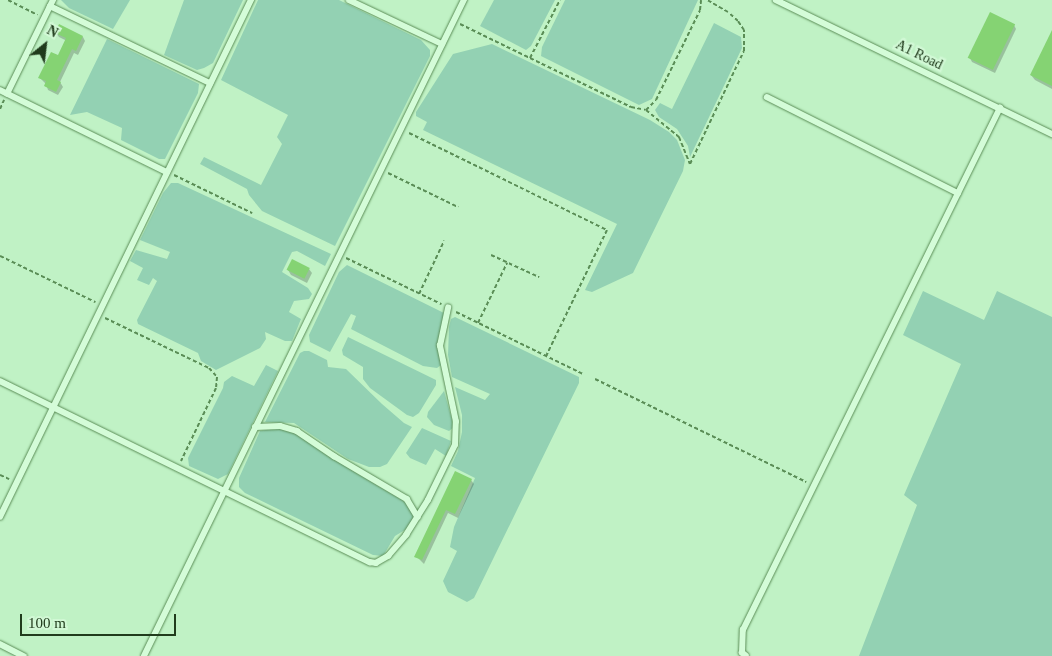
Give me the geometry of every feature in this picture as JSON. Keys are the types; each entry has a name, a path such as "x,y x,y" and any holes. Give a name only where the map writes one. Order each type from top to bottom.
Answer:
{"lane":[{"path":"0,517 251,0"},
{"path":"349,0 442,44"},
{"path":"144,656 464,0"},
{"name":"A1 Road","path":"776,0 1052,134"},
{"path":"7,94 51,3 210,83"},
{"path":"0,90 167,172"},
{"path":"767,97 958,193"},
{"path":"746,656 742,653 743,630 1000,108"},
{"path":"0,381 370,562 376,563 388,556 397,547 418,517 447,465 455,445 456,422 440,346 448,308"},
{"path":"255,427 280,426 297,431 334,456 407,499 418,517"},
{"path":"0,644 24,656"}],"path":[{"path":"8,0 44,18"},
{"path":"530,58 560,0"},
{"path":"646,110 656,100 700,10 701,0"},
{"path":"453,21 631,107 646,110 679,137 690,164 744,51 744,30 738,20 707,0"},
{"path":"401,129 607,230 546,356"},
{"path":"381,170 458,207"},
{"path":"167,172 252,213"},
{"path":"419,294 444,241"},
{"path":"339,255 583,374"},
{"path":"491,255 539,277"},
{"path":"0,256 102,305"},
{"path":"478,323 507,263"},
{"path":"98,314 209,368 217,377 216,388 178,467"},
{"path":"595,379 814,486"},
{"path":"0,475 17,482"}],"green space":[{"path":"61,0 130,0 113,29 69,8"},
{"path":"184,0 243,0 213,63 197,70 164,55"},
{"path":"258,0 339,0 421,40 430,50 430,56 335,246 262,211 249,195 247,189 200,164 204,157 261,185 282,144 277,137 288,115 221,80"},
{"path":"494,0 555,0 531,46 526,50 480,26"},
{"path":"565,0 698,0 652,99 639,105 541,56 542,47"},
{"path":"714,23 741,37 742,48 690,157 688,146 677,129 659,117 655,110 660,103 672,109"},
{"path":"107,39 199,84 198,93 165,159 159,159 121,140 122,128 87,112 70,115"},
{"path":"492,44 650,120 669,132 677,140 685,160 683,171 633,273 592,292 585,290 617,224 423,130 427,122 416,116 416,112 453,54"},
{"path":"171,183 178,183 331,254 325,266 297,251 292,252 282,272 308,288 312,294 309,299 294,301 289,312 301,319 292,341 285,341 265,332 266,339 260,348 216,370 201,361 198,353 138,324 137,320 157,281 153,278 149,285 137,280 143,268 130,261 136,250 167,259 170,252 140,240 163,193"},
{"path":"347,265 444,313 438,347 441,365 437,368 423,366 351,329 356,316 351,314 330,352 310,342 309,335 339,272"},
{"path":"923,291 984,320 997,291 1052,317 1052,656 859,656 917,505 904,495 961,364 903,335"},
{"path":"455,317 579,377 579,383 474,598 467,602 448,592 443,581 457,551 450,547 454,527 475,478 451,466 458,451 462,432 462,415 455,387 485,400 490,394 452,377 448,355 449,327 451,319"},
{"path":"348,337 436,380 436,385 419,413 413,417 407,415 370,388 363,379 363,367 343,355 342,350"},
{"path":"309,351 327,360 328,367 346,369 382,404 404,423 412,427 387,464 380,467 369,467 348,459 294,423 265,422 300,353"},
{"path":"266,365 278,371 228,474 218,479 189,466 188,458 223,388 224,382 232,376 254,386"},
{"path":"444,391 454,427 449,431 434,425 427,417 428,412"},
{"path":"276,428 289,430 300,435 348,468 407,503 414,515 412,521 408,528 395,536 383,556 373,555 245,493 239,487 239,478 260,431"},
{"path":"422,428 451,441 446,456 435,449 426,465 410,458 406,453"}],"building":[{"path":"990,12 1015,24 993,70 968,58"},
{"path":"59,24 83,36 76,51 72,49 57,80 61,82 56,92 44,86 46,81 38,78 51,52 58,55 66,38 55,33"},
{"path":"1052,30 1052,86 1030,75"},
{"path":"292,259 310,268 304,279 287,270"},
{"path":"455,471 472,479 455,514 446,510 422,560 414,557"}]}
